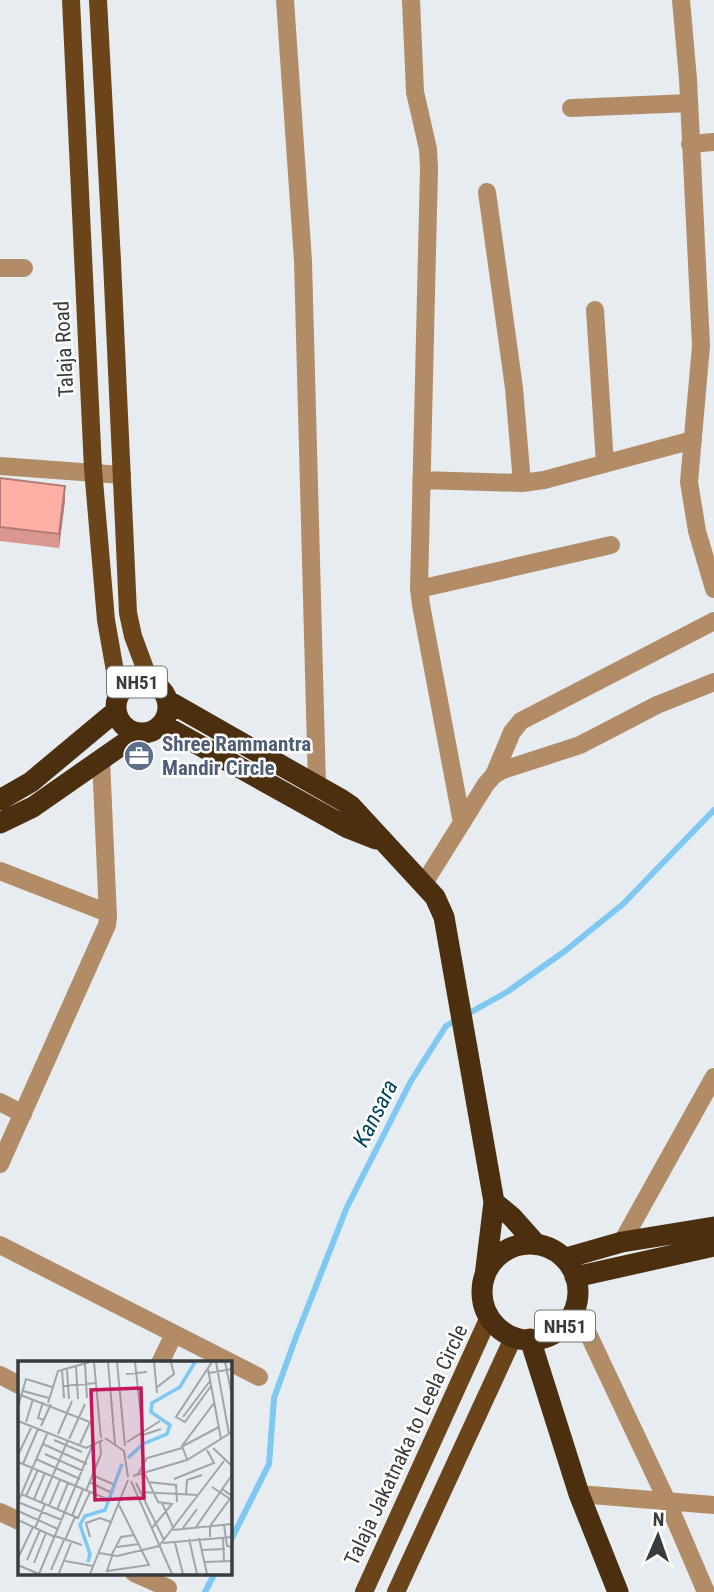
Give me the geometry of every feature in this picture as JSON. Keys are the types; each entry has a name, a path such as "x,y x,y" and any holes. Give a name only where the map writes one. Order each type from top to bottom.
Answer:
{"highway":[{"name":"NH51","path":"0,800 31,782 118,702 125,687 133,682 150,682 158,686 165,692 169,709 163,725 148,733 139,733 131,731 118,719 118,702"},
{"name":"NH51","path":"168,701 351,806 435,897 444,917 494,1198 482,1297 489,1317 505,1333 522,1337 546,1337 565,1326 576,1308 578,1287 570,1267"},
{"name":"NH51","path":"163,725 348,828 382,841"},
{"name":"NH51","path":"0,823 33,807 139,733"},
{"path":"494,1198 536,1244"},
{"path":"570,1267 622,1242 714,1227"},
{"path":"485,1276 496,1258 514,1246 536,1244 556,1251 570,1267"},
{"path":"570,1267 714,1246"},
{"name":"NH51","path":"522,1337 618,1592"}],"main road":[{"name":"Talaja Road","path":"71,0 93,473 106,620 118,702"},
{"path":"98,0 130,625 150,682"},
{"name":"Talaja Jakatnaka to Leela Circle","path":"364,1592 489,1317"},
{"path":"396,1592 522,1337"}],"street":[{"path":"285,0 303,270 317,785"},
{"path":"411,0 415,92 428,149 429,168 419,589 462,823"},
{"path":"681,0 701,346 689,482 697,531 714,589"},
{"path":"571,108 689,103"},
{"path":"690,144 714,142"},
{"path":"487,192 512,370 522,482"},
{"path":"695,250 714,248"},
{"path":"0,268 24,268"},
{"path":"595,310 605,464"},
{"path":"421,480 544,480 692,440"},
{"path":"0,466 122,475"},
{"path":"419,589 611,545"},
{"path":"494,775 512,732 521,721 714,621"},
{"path":"423,885 485,784 494,775 580,745 657,705 714,682"},
{"path":"0,1164 105,933 108,913 102,760"},
{"path":"0,871 108,913"},
{"path":"622,1242 714,1077"},
{"path":"0,1102 23,1114"},
{"path":"0,1245 227,1361"},
{"path":"576,1308 667,1501 706,1592"},
{"path":"161,1361 174,1334"},
{"path":"231,1363 259,1377"},
{"path":"0,1376 18,1385"},
{"path":"579,1494 714,1505"},
{"path":"0,1512 18,1521"},
{"path":"136,1574 168,1588"}],"building":[{"path":"0,478 65,486 59,534 0,527"}],"waterway":[{"name":"Kansara","path":"231,1540 269,1464 274,1398 347,1207 411,1081 446,1026 507,992 565,951 623,904 714,810"},
{"name":"Kansara","path":"205,1592 214,1574"}],"place":[{"name":"Shree Rammantra Mandir Circle","path":"139,756"}]}
